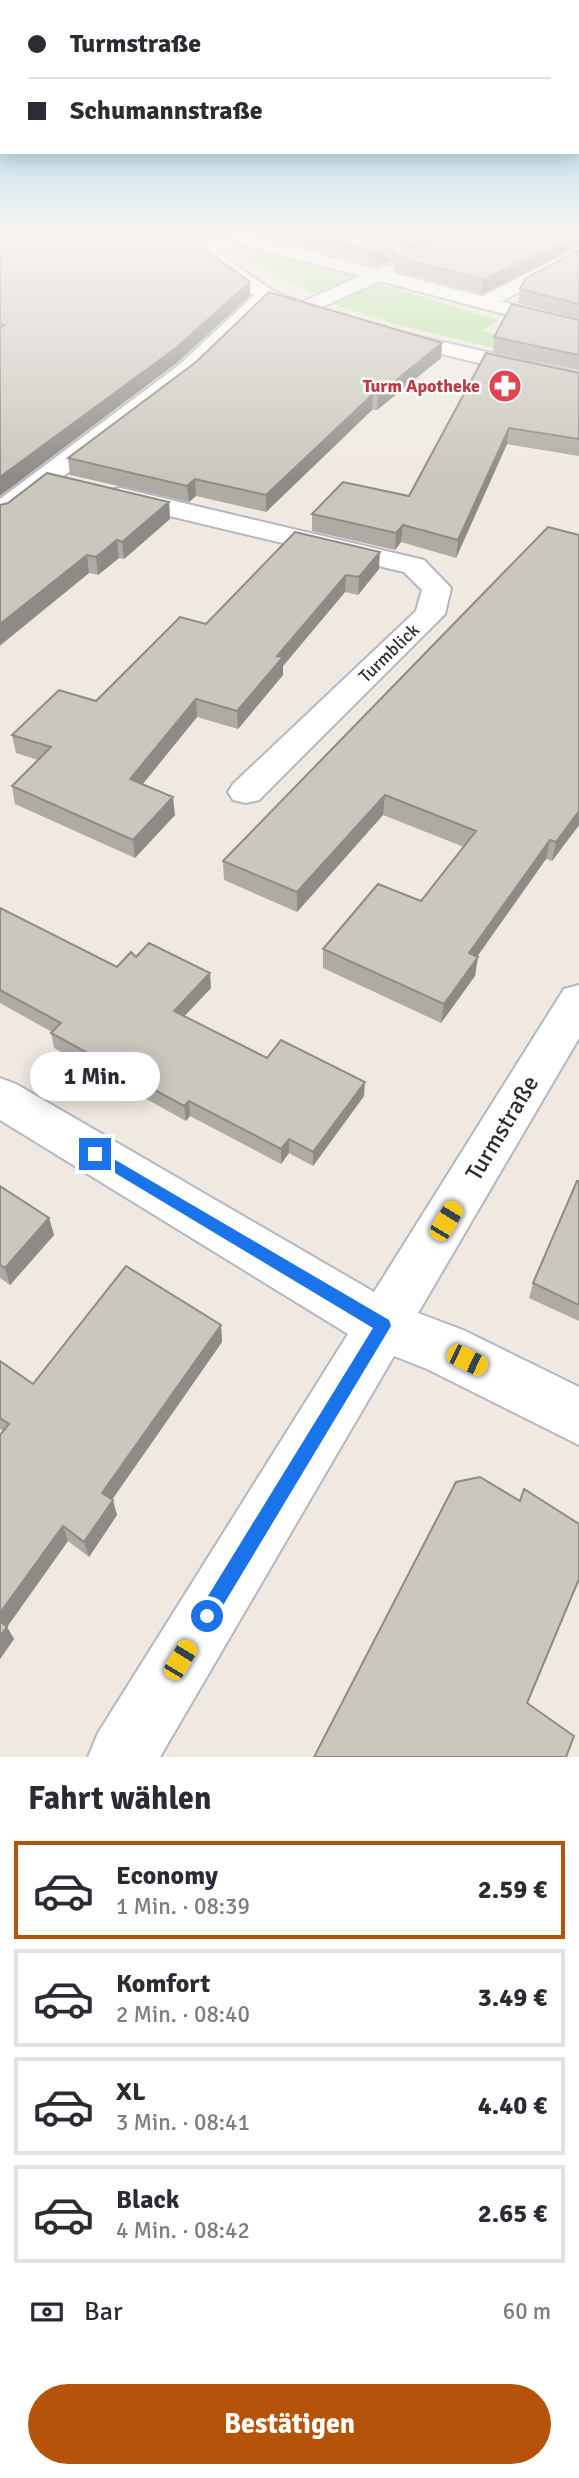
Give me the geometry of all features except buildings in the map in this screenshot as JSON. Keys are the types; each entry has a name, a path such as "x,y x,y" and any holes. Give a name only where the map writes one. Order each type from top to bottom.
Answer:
{"street":[{"path":"0,512 73,485 246,314"},
{"path":"317,314 335,320"},
{"path":"526,314 579,328"},
{"path":"371,330 579,380"},
{"name":"Turmblick","path":"73,485 414,566 437,588 430,614 246,792"},
{"name":"Turmstraße","path":"122,1757 579,1001"},
{"path":"0,1097 383,1326 444,1349 579,1417"}],"green space":[{"path":"364,314 479,314 499,320 483,331 540,347 540,359 398,325"}],"place":[{"name":"Turm Apotheke","path":"505,386"}],"route":[{"path":"95,1154 383,1326 207,1616"}]}
